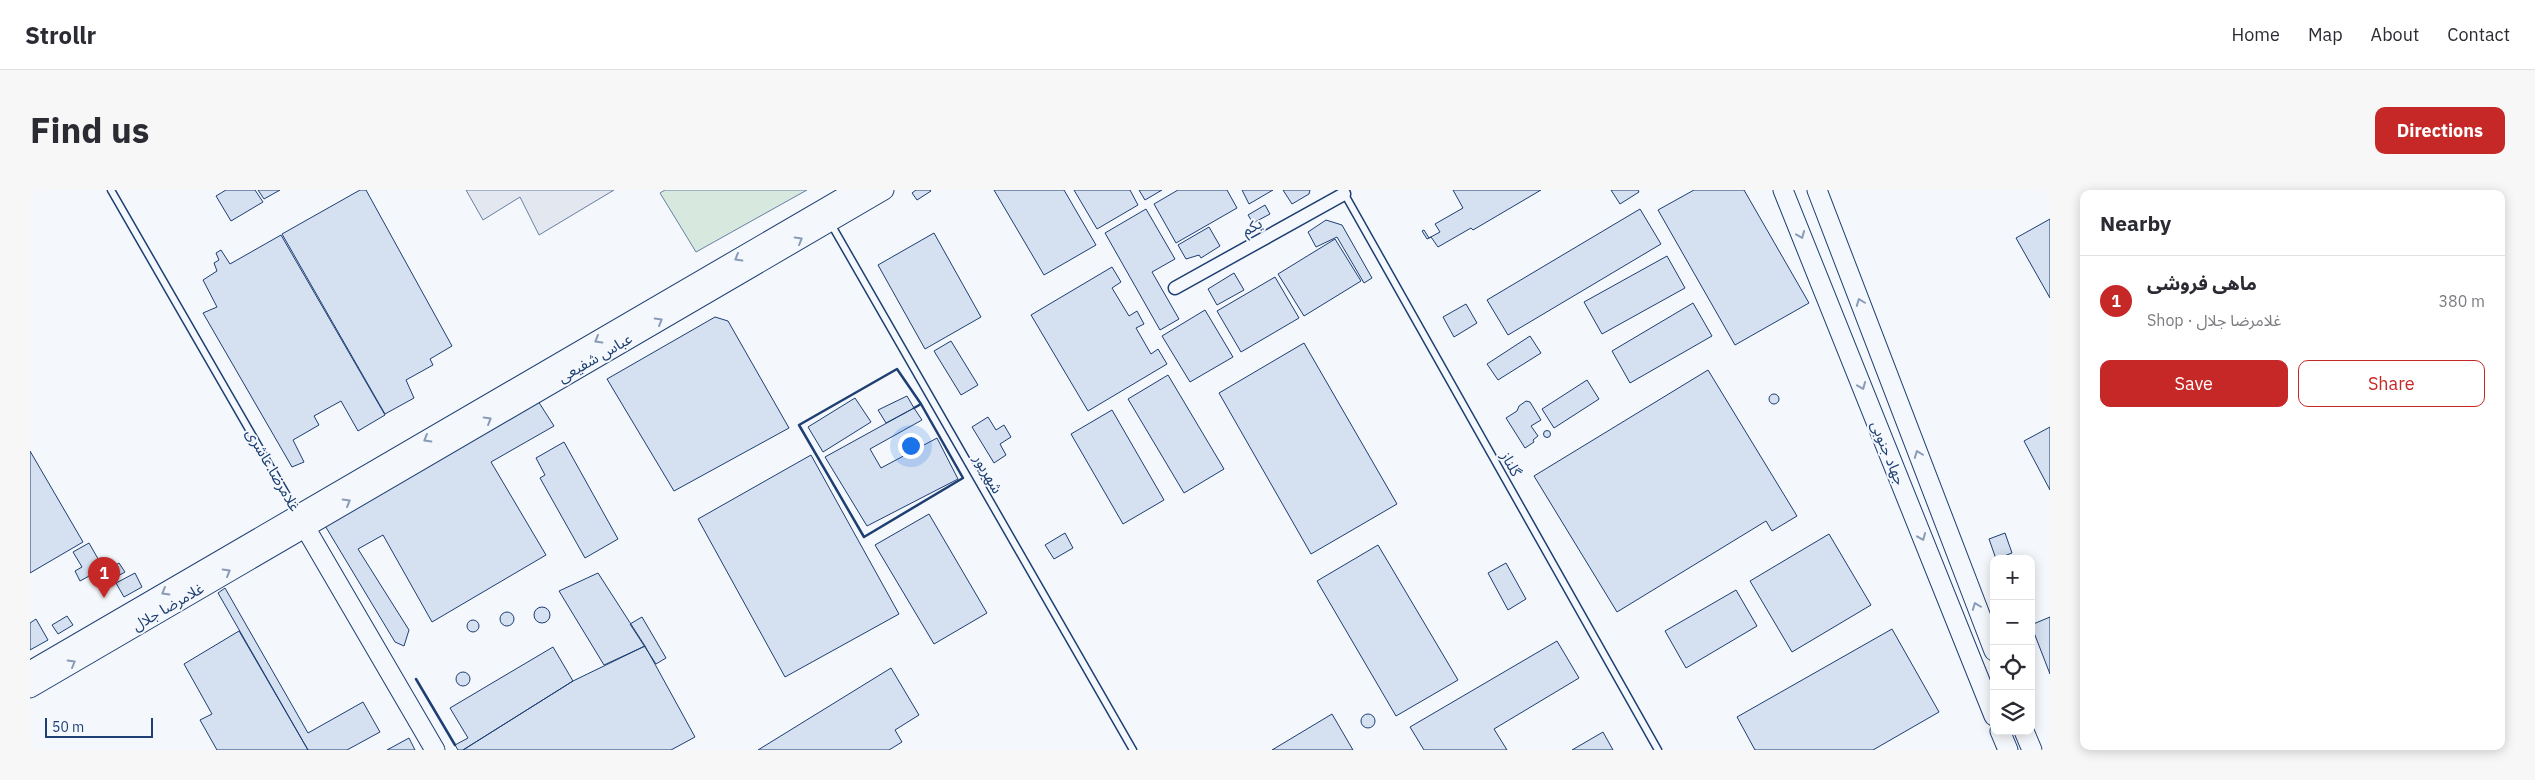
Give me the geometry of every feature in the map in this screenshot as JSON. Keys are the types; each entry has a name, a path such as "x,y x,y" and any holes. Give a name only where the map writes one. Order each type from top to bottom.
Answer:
{"street":[{"name":"عباس شفیعی","path":"826,216 856,190"},
{"name":"عباس شفیعی","path":"301,520 826,216 884,190"},
{"name":"جهاد جنوبی","path":"1783,190 1990,706"},
{"name":"جهاد جنوبی","path":"1817,190 1992,645"},
{"name":"یکم","path":"1175,288 1343,192"},
{"name":"غلامرضا جلال","path":"30,671 301,520"},
{"name":"غلامرضا جلال","path":"30,688 301,520"},
{"name":"غلامرضا عاشری","path":"301,520 435,750"},
{"path":"2002,735 2008,750"},
{"path":"2026,735 2032,750"}],"lane":[{"name":"غلامرضا عاشری","path":"111,190 301,520"},
{"name":"گلناز","path":"1343,192 1658,750"},
{"name":"شهریور","path":"826,216 1133,750"}],"shaded area":[{"path":"466,190 614,190 539,235 520,197 483,220"},
{"path":"665,190 807,190 696,252 660,193"}],"building":[{"path":"226,190 255,190 263,202 231,221 216,196"},
{"path":"258,190 280,190 264,199"},
{"path":"360,190 366,190 452,346 430,359 433,365 406,380 414,398 385,414 282,234"},
{"path":"916,190 931,191 917,200 912,193"},
{"path":"994,190 1064,190 1096,245 1044,275"},
{"path":"1074,190 1130,190 1138,205 1097,229"},
{"path":"1139,190 1162,190 1145,200"},
{"path":"1178,190 1227,190 1237,208 1176,243 1154,204"},
{"path":"1242,190 1273,190 1249,204"},
{"path":"1283,190 1310,190 1309,194 1292,204"},
{"path":"1453,190 1541,190 1473,230 1471,228 1438,247 1431,237 1429,238 1440,232 1435,224 1463,208"},
{"path":"1611,190 1638,190 1639,192 1620,204"},
{"path":"1694,190 1744,190 1809,303 1735,345 1658,210"},
{"path":"1265,205 1270,214 1253,223 1248,215"},
{"path":"1146,209 1175,259 1152,272 1179,319 1160,330 1105,233"},
{"path":"1640,209 1661,244 1508,335 1487,300"},
{"path":"2050,219 2050,298 2016,238"},
{"path":"1326,220 1342,225 1372,278 1364,283 1337,237 1316,247 1308,232"},
{"path":"1209,227 1220,246 1201,258 1199,255 1186,259 1178,245"},
{"path":"1424,230 1429,238 1427,239 1422,231"},
{"path":"934,233 981,317 925,349 878,265"},
{"path":"281,235 385,415 358,431 341,401 314,416 319,425 293,440 304,462 292,467 203,313 217,307 203,280 217,271 214,263 219,260 216,253 221,250 230,264"},
{"path":"1335,239 1361,281 1304,316 1278,274"},
{"path":"1667,256 1685,288 1602,334 1584,302"},
{"path":"1112,267 1121,282 1112,288 1129,316 1137,311 1144,324 1136,328 1151,354 1158,349 1167,364 1088,411 1031,315"},
{"path":"1234,273 1244,290 1217,305 1208,289"},
{"path":"1275,277 1299,318 1241,352 1217,311"},
{"path":"1693,303 1712,336 1630,383 1612,351"},
{"path":"1466,304 1477,323 1454,337 1443,317"},
{"path":"1205,310 1233,357 1190,382 1162,336"},
{"path":"715,317 728,321 789,428 674,491 607,379"},
{"path":"1530,336 1541,353 1498,380 1487,364"},
{"path":"951,341 978,385 961,395 934,351"},
{"path":"1304,343 1397,504 1311,554 1219,393"},
{"path":"1708,370 1797,516 1772,531 1766,521 1617,612 1534,476"},
{"path":"1168,375 1224,469 1184,493 1128,399"},
{"path":"1587,380 1599,399 1554,428 1542,409"},
{"path":"1774,394 1779,399 1774,404 1769,399"},
{"path":"907,396 914,408 886,423 878,410"},
{"path":"855,398 871,422 823,452 808,427"},
{"path":"538,401 554,426 491,462 546,555 432,622 383,535 358,549 409,630 404,646 395,642 324,524"},
{"path":"1526,401 1530,402 1541,420 1531,426 1538,436 1533,440 1534,442 1525,448 1506,418 1517,411 1519,406"},
{"path":"914,408 922,420 870,449 881,468 937,438 958,479 867,526 825,457"},
{"path":"1112,410 1164,500 1123,524 1071,434"},
{"path":"988,417 996,430 1004,425 1011,437 1000,444 1006,455 994,463 972,427"},
{"path":"2050,427 2050,490 2024,441"},
{"path":"1547,430 1551,434 1547,438 1543,434"},
{"path":"564,442 618,539 585,558 540,478 545,475 536,458"},
{"path":"30,451 83,542 30,573"},
{"path":"811,455 899,614 785,677 698,519"},
{"path":"929,514 987,613 934,644 875,545"},
{"path":"1065,533 1073,548 1054,559 1045,545"},
{"path":"2005,533 2012,553 1995,555 1989,539"},
{"path":"1829,534 1871,605 1792,652 1750,581"},
{"path":"89,543 101,564 89,571 91,575 80,581 75,571 82,567 73,552"},
{"path":"1378,545 1458,680 1396,716 1317,581"},
{"path":"119,563 125,572 114,578 109,569"},
{"path":"1506,563 1526,599 1508,610 1488,573"},
{"path":"135,573 142,587 124,597 116,583"},
{"path":"598,573 645,646 604,665 559,591"},
{"path":"225,588 308,733 363,702 380,732 347,750 308,750 218,593"},
{"path":"1736,590 1757,626 1686,668 1665,631"},
{"path":"542,607 550,615 542,623 534,615"},
{"path":"504,612 510,612 514,619 510,626 504,626 500,622 500,616"},
{"path":"67,616 73,625 58,634 52,625"},
{"path":"642,617 666,658 656,664 630,624"},
{"path":"2050,617 2050,674 2035,635 2035,623"},
{"path":"36,619 48,640 30,650 30,623"},
{"path":"475,620 478,621 478,631 471,632 468,631 467,624 468,621"},
{"path":"1892,629 1939,712 1873,750 1755,750 1737,717"},
{"path":"239,631 308,750 217,750 200,720 212,714 184,664"},
{"path":"1557,641 1579,678 1494,729 1507,750 1424,750 1410,727"},
{"path":"645,646 695,737 671,750 463,750 573,681"},
{"path":"553,647 573,681 463,750 458,750 455,745 468,738 450,708"},
{"path":"891,668 919,715 895,730 902,742 889,750 758,750"},
{"path":"460,672 466,672 470,679 466,686 460,686 456,682 456,676"},
{"path":"1332,714 1353,750 1272,750"},
{"path":"1368,714 1373,716 1375,721 1373,726 1368,728 1363,726 1361,721 1363,716"},
{"path":"1603,732 1613,750 1572,750"},
{"path":"409,738 415,750 387,750"}],"wall":[{"path":"914,408 921,404 897,369 799,425 864,537 963,478 921,404"},
{"path":"416,679 455,745"}],"place":[{"name":"ماهی فروشی","path":"104,598"}]}
